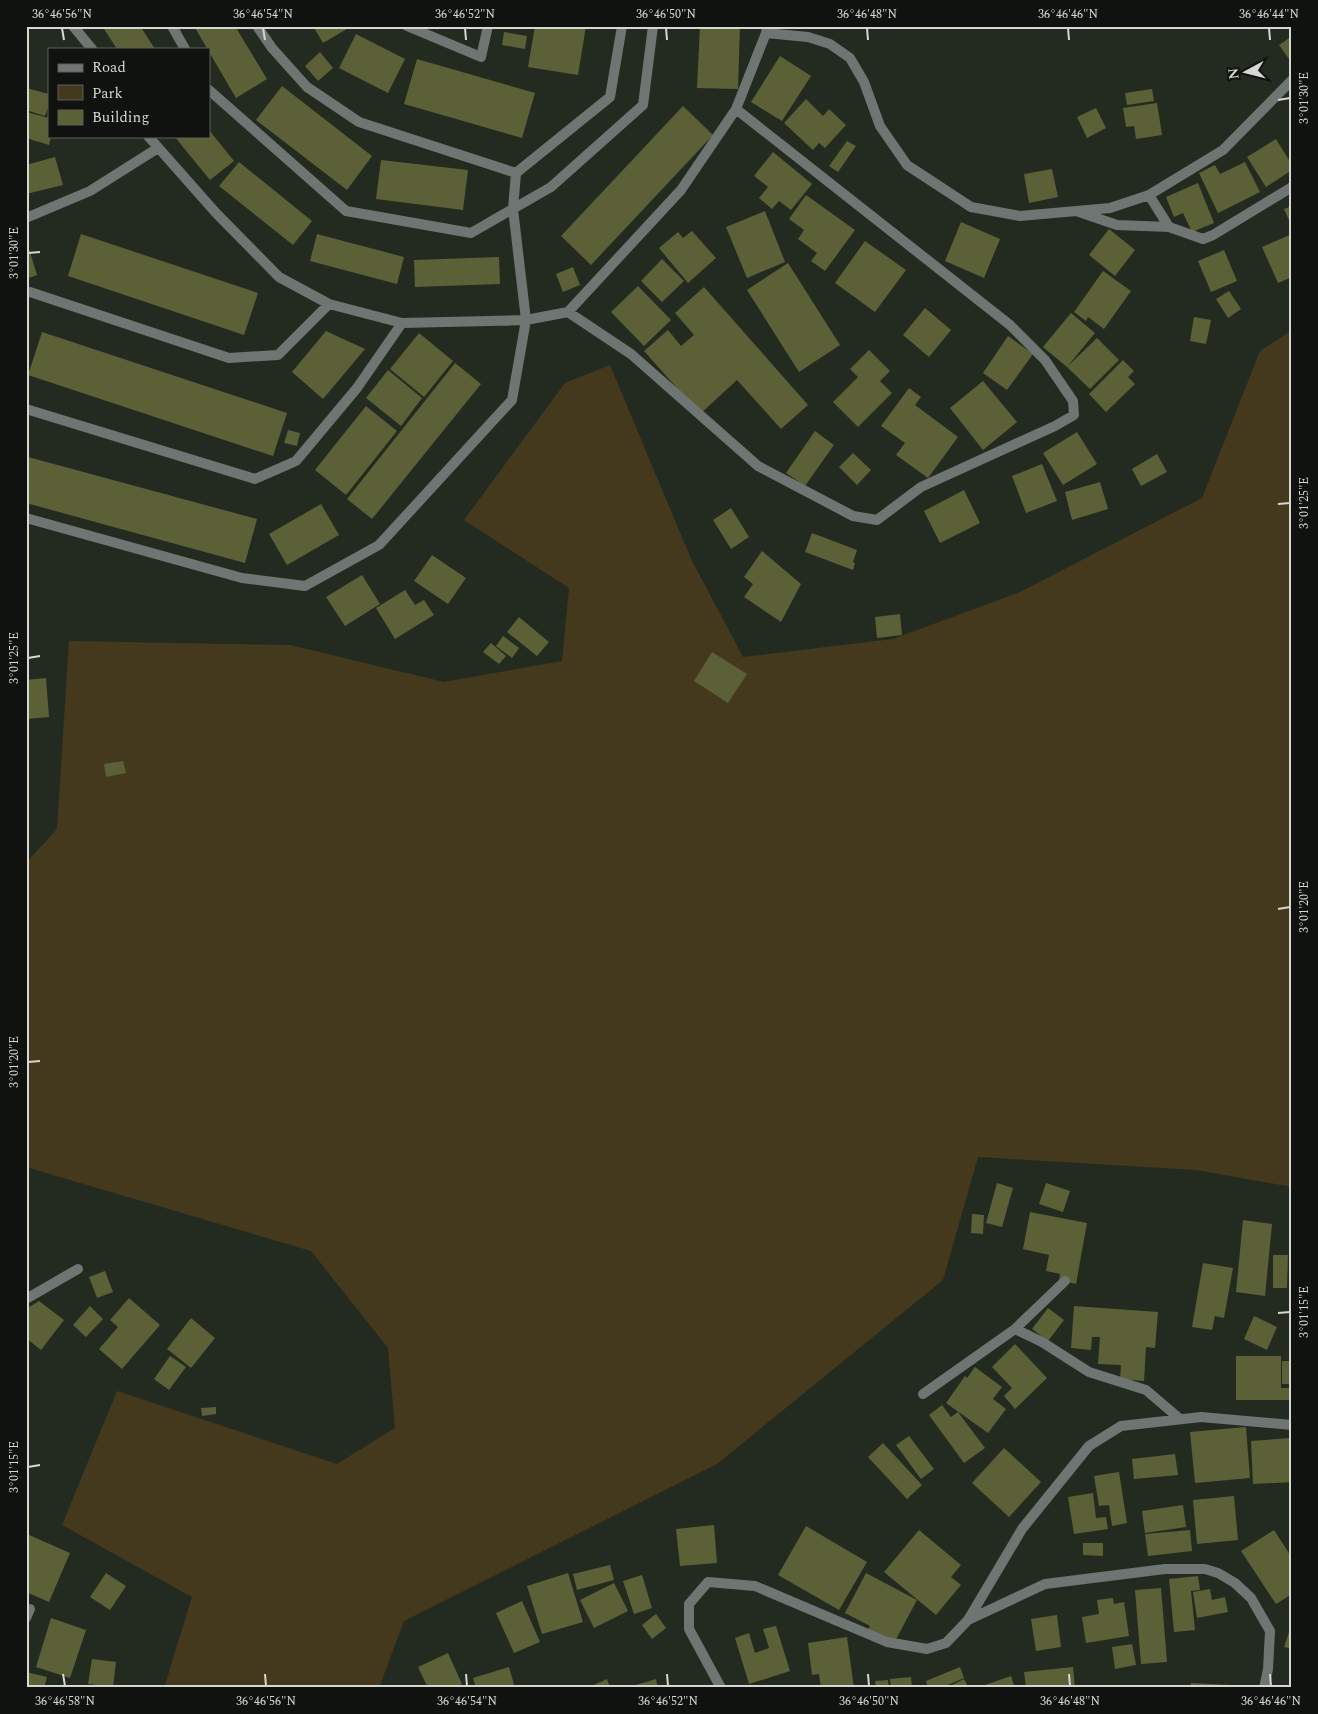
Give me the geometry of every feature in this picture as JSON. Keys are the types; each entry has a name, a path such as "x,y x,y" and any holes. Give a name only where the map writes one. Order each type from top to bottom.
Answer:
{"street":[{"path":"73,26 91,48"},
{"path":"172,26 184,48"},
{"path":"257,26 272,48 307,87 359,122 516,173"},
{"path":"408,26 481,56 488,26"},
{"path":"26,518 242,578 305,586 379,545 512,400 526,320 513,209 516,173 610,97 622,26"},
{"path":"210,91 346,211 471,233 551,187 643,105 653,26"},
{"path":"150,138 216,213 280,277 329,304 402,323 526,320 568,312 681,190 736,109 767,29 808,37 830,44 850,58 864,82 880,126 907,165 971,207 1020,216 1110,208 1149,195 1223,150 1292,80"},
{"path":"568,312 631,354 758,466 853,516 877,520 921,487 1055,426 1074,415 1073,401 1045,360 1010,325 736,109"},
{"path":"26,218 90,191 158,148"},
{"path":"1075,211 1117,225 1169,227 1202,239 1213,235 1292,187"},
{"path":"1149,195 1169,227"},
{"path":"30,292 229,358 278,355 329,304"},
{"path":"26,408 255,479 296,461 357,388 402,323"},
{"path":"26,1299 78,1269"},
{"path":"923,1394 1015,1329 1065,1281"},
{"path":"1015,1329 1042,1342 1089,1372 1146,1390 1180,1419"},
{"path":"721,1688 689,1630 689,1604 708,1582 755,1586 887,1642 927,1650 946,1643 968,1620 1022,1529 1089,1446 1121,1426 1201,1417 1292,1425"},
{"path":"968,1620 1046,1584 1165,1569 1205,1569 1235,1582 1251,1598 1270,1631 1268,1669 1264,1688"}],"green space":[{"path":"1292,330 1292,1187 1197,1170 978,1157 943,1280 717,1464 404,1621 379,1688 164,1688 192,1597 62,1525 117,1391 337,1464 395,1428 388,1348 311,1251 26,1167 26,863 57,829 69,641 290,645 444,682 562,661 569,588 464,520 565,383 610,365 691,559 743,657 893,639 1020,592 1202,498 1260,351"}],"building":[{"path":"102,26 140,26 154,48 116,48"},
{"path":"194,26 235,26 267,79 236,98 210,53 210,48 207,48"},
{"path":"313,26 352,26 323,43"},
{"path":"535,26 586,26 578,75 528,67"},
{"path":"700,26 740,26 738,89 697,88"},
{"path":"504,32 527,36 525,49 502,45"},
{"path":"356,34 405,59 388,93 339,68"},
{"path":"1292,36 1292,57 1289,59 1279,45"},
{"path":"320,52 333,68 318,81 305,66"},
{"path":"780,56 811,76 782,121 751,102"},
{"path":"417,59 535,93 522,138 404,104"},
{"path":"282,86 372,156 347,190 256,120"},
{"path":"26,88 48,94 48,108 45,116 26,110"},
{"path":"1152,89 1154,101 1127,105 1125,93"},
{"path":"806,99 823,116 829,109 846,125 825,148 819,143 813,150 784,123"},
{"path":"1157,103 1162,135 1136,139 1134,126 1126,127 1123,108"},
{"path":"683,106 713,135 591,265 561,236"},
{"path":"1096,108 1106,128 1087,138 1077,117"},
{"path":"26,112 48,118 48,138 51,138 49,145 26,138"},
{"path":"210,131 234,161 210,180 176,138 210,138"},
{"path":"1276,139 1292,165 1292,170 1266,187 1247,157"},
{"path":"847,141 856,146 838,172 829,166"},
{"path":"773,152 812,184 791,210 779,201 772,209 759,198 768,187 754,176"},
{"path":"55,157 63,185 26,194 26,165"},
{"path":"381,160 468,170 463,210 376,199"},
{"path":"239,162 312,221 293,245 219,186"},
{"path":"1245,162 1260,192 1218,213 1199,173 1215,165 1220,174"},
{"path":"1052,169 1058,197 1029,203 1024,174"},
{"path":"1198,183 1214,223 1192,232 1183,213 1174,217 1166,197"},
{"path":"806,195 855,230 825,271 811,261 817,253 798,239 804,230 789,219"},
{"path":"1292,206 1292,227 1284,209"},
{"path":"765,211 785,262 747,278 726,227"},
{"path":"961,222 1000,239 984,278 945,261"},
{"path":"1109,229 1135,250 1115,276 1089,255"},
{"path":"692,231 716,258 688,283 659,248 678,232 683,238"},
{"path":"81,234 258,293 244,335 68,276"},
{"path":"317,234 404,257 397,284 310,261"},
{"path":"1292,234 1292,277 1278,283 1262,247"},
{"path":"26,239 37,275 26,279"},
{"path":"865,241 906,270 875,312 835,283"},
{"path":"1224,250 1237,281 1211,292 1198,261"},
{"path":"499,257 500,284 415,287 414,260"},
{"path":"662,259 684,281 662,302 641,281"},
{"path":"788,263 840,345 799,372 747,290"},
{"path":"573,267 580,285 563,292 556,274"},
{"path":"1103,271 1131,291 1104,329 1088,317 1086,321 1074,312"},
{"path":"638,286 671,320 644,346 611,312"},
{"path":"704,287 808,405 781,429 737,380 700,414 644,351 668,330 681,346 694,335 675,313"},
{"path":"1229,291 1241,309 1228,318 1216,299"},
{"path":"925,308 951,330 929,357 903,335"},
{"path":"1071,313 1095,333 1067,367 1043,347"},
{"path":"1194,317 1211,320 1206,344 1190,341"},
{"path":"326,331 365,349 323,399 292,372"},
{"path":"42,332 287,413 273,456 28,375"},
{"path":"419,333 453,361 424,397 390,369"},
{"path":"1008,336 1033,354 1007,390 983,373"},
{"path":"1097,338 1119,360 1090,389 1067,367"},
{"path":"869,350 890,371 880,381 892,393 858,427 833,402 858,377 850,369"},
{"path":"1123,360 1134,371 1128,377 1135,384 1106,412 1089,394"},
{"path":"455,363 481,384 372,519 347,499"},
{"path":"388,370 422,398 401,426 366,398"},
{"path":"983,381 1017,422 983,450 950,408"},
{"path":"909,388 921,397 915,405 958,437 928,478 896,455 905,443 881,426"},
{"path":"366,406 397,431 346,495 315,470"},
{"path":"288,430 300,433 297,446 284,443"},
{"path":"815,431 834,445 805,486 786,473"},
{"path":"1077,432 1097,464 1063,485 1043,453"},
{"path":"853,453 871,470 857,485 839,467"},
{"path":"1157,454 1167,472 1141,486 1132,469"},
{"path":"28,457 257,519 245,563 26,503"},
{"path":"1042,464 1057,501 1026,513 1012,476"},
{"path":"1100,482 1108,509 1072,520 1065,492"},
{"path":"964,490 980,523 940,543 924,511"},
{"path":"321,504 339,535 287,565 269,534"},
{"path":"731,508 749,537 731,549 713,520"},
{"path":"812,533 857,550 853,562 855,563 853,570 805,552"},
{"path":"762,551 801,584 781,622 744,597 753,584 744,577"},
{"path":"432,555 466,578 448,604 414,581"},
{"path":"362,575 380,604 345,626 326,597"},
{"path":"405,590 415,605 424,600 434,615 395,639 376,608"},
{"path":"900,614 902,635 877,638 875,617"},
{"path":"519,617 549,642 537,656 507,632"},
{"path":"503,636 519,648 512,658 496,646"},
{"path":"491,643 506,656 499,664 483,652"},
{"path":"712,652 747,674 728,703 694,681"},
{"path":"46,678 49,717 26,719 26,680"},
{"path":"123,761 126,773 106,777 104,764"},
{"path":"997,1183 1013,1188 1002,1227 986,1223"},
{"path":"1046,1183 1070,1191 1063,1212 1039,1204"},
{"path":"1030,1212 1087,1223 1076,1284 1059,1280 1060,1274 1046,1271 1049,1255 1023,1249"},
{"path":"972,1214 984,1215 983,1234 971,1233"},
{"path":"1243,1220 1272,1224 1265,1296 1236,1292"},
{"path":"1273,1255 1288,1255 1287,1288 1273,1288"},
{"path":"1203,1263 1233,1268 1224,1318 1215,1316 1212,1330 1192,1327"},
{"path":"105,1271 113,1292 97,1298 89,1277"},
{"path":"129,1298 160,1325 122,1369 99,1349 118,1327 110,1320"},
{"path":"39,1301 64,1320 41,1350 26,1338 26,1309"},
{"path":"90,1306 103,1319 86,1337 73,1325"},
{"path":"1074,1306 1158,1312 1155,1348 1146,1347 1144,1381 1120,1379 1121,1365 1098,1364 1100,1337 1092,1337 1091,1350 1071,1348"},
{"path":"1048,1308 1064,1320 1048,1341 1032,1329"},
{"path":"1254,1316 1277,1327 1267,1350 1244,1339"},
{"path":"191,1318 215,1338 191,1368 167,1349"},
{"path":"1015,1344 1047,1378 1015,1409 1004,1396 1012,1388 992,1367"},
{"path":"170,1356 186,1367 169,1390 154,1379"},
{"path":"1236,1356 1281,1356 1281,1388 1292,1388 1292,1400 1236,1400"},
{"path":"1282,1361 1292,1361 1292,1384 1282,1384"},
{"path":"975,1367 1002,1387 993,1399 1006,1409 988,1433 946,1403 965,1376 967,1378"},
{"path":"942,1405 951,1417 958,1412 985,1448 964,1463 929,1415"},
{"path":"216,1407 216,1414 202,1416 201,1408"},
{"path":"1246,1427 1250,1478 1195,1483 1190,1432"},
{"path":"909,1436 934,1469 921,1479 896,1445"},
{"path":"1290,1438 1292,1482 1253,1484 1251,1441"},
{"path":"883,1443 922,1485 907,1499 868,1457"},
{"path":"1004,1448 1041,1482 1009,1517 972,1483"},
{"path":"1175,1454 1178,1475 1134,1479 1132,1459"},
{"path":"1119,1472 1127,1523 1112,1526 1109,1505 1099,1506 1094,1476"},
{"path":"1093,1493 1096,1518 1106,1517 1108,1529 1074,1534 1068,1497"},
{"path":"1234,1496 1238,1540 1197,1544 1193,1500"},
{"path":"1183,1505 1186,1527 1145,1533 1142,1511"},
{"path":"714,1525 717,1563 680,1566 676,1529"},
{"path":"806,1526 867,1562 839,1610 778,1575"},
{"path":"919,1530 961,1565 951,1577 961,1585 936,1615 884,1572"},
{"path":"1190,1530 1192,1551 1148,1556 1145,1534"},
{"path":"1274,1530 1292,1558 1292,1594 1276,1604 1241,1551"},
{"path":"29,1535 70,1553 49,1602 26,1592 26,1541"},
{"path":"1083,1543 1103,1543 1103,1556 1083,1555"},
{"path":"610,1565 614,1580 577,1590 573,1574"},
{"path":"106,1573 126,1586 110,1610 90,1597"},
{"path":"568,1573 583,1622 542,1634 527,1586"},
{"path":"866,1573 917,1600 894,1643 868,1629 870,1626 845,1613"},
{"path":"642,1575 652,1608 634,1614 623,1581"},
{"path":"1198,1576 1200,1590 1191,1591 1195,1630 1174,1632 1169,1579"},
{"path":"614,1583 628,1611 594,1628 580,1600"},
{"path":"1161,1588 1167,1662 1141,1664 1135,1590"},
{"path":"1210,1589 1212,1600 1225,1597 1228,1612 1197,1618 1193,1592"},
{"path":"1113,1598 1114,1604 1124,1602 1129,1636 1086,1643 1082,1617 1099,1614 1097,1600"},
{"path":"522,1601 540,1642 514,1653 496,1613"},
{"path":"656,1614 666,1628 652,1639 642,1625"},
{"path":"1057,1615 1061,1647 1036,1651 1031,1619"},
{"path":"51,1618 86,1630 70,1678 36,1667"},
{"path":"1292,1623 1292,1649 1284,1647"},
{"path":"776,1626 790,1671 749,1684 735,1638 749,1633 755,1653 769,1648 763,1629"},
{"path":"847,1637 854,1688 821,1688 819,1674 812,1675 808,1643"},
{"path":"1132,1644 1136,1665 1115,1669 1112,1647"},
{"path":"448,1653 462,1684 455,1688 428,1688 418,1667"},
{"path":"92,1659 116,1662 113,1687 88,1684"},
{"path":"509,1667 515,1688 476,1688 473,1678"},
{"path":"960,1667 964,1678 941,1688 928,1688 926,1681"},
{"path":"1073,1667 1075,1688 1026,1688 1024,1672"},
{"path":"26,1672 47,1677 44,1688 26,1688"},
{"path":"1011,1676 1015,1688 979,1688 979,1687"},
{"path":"911,1677 912,1688 891,1688 890,1679"},
{"path":"607,1679 610,1688 587,1688"},
{"path":"656,1679 658,1688 629,1688 629,1687"},
{"path":"964,1679 969,1688 946,1688"},
{"path":"888,1680 889,1688 876,1688 875,1681"},
{"path":"1191,1683 1230,1685 1230,1688 1190,1688"}]}
